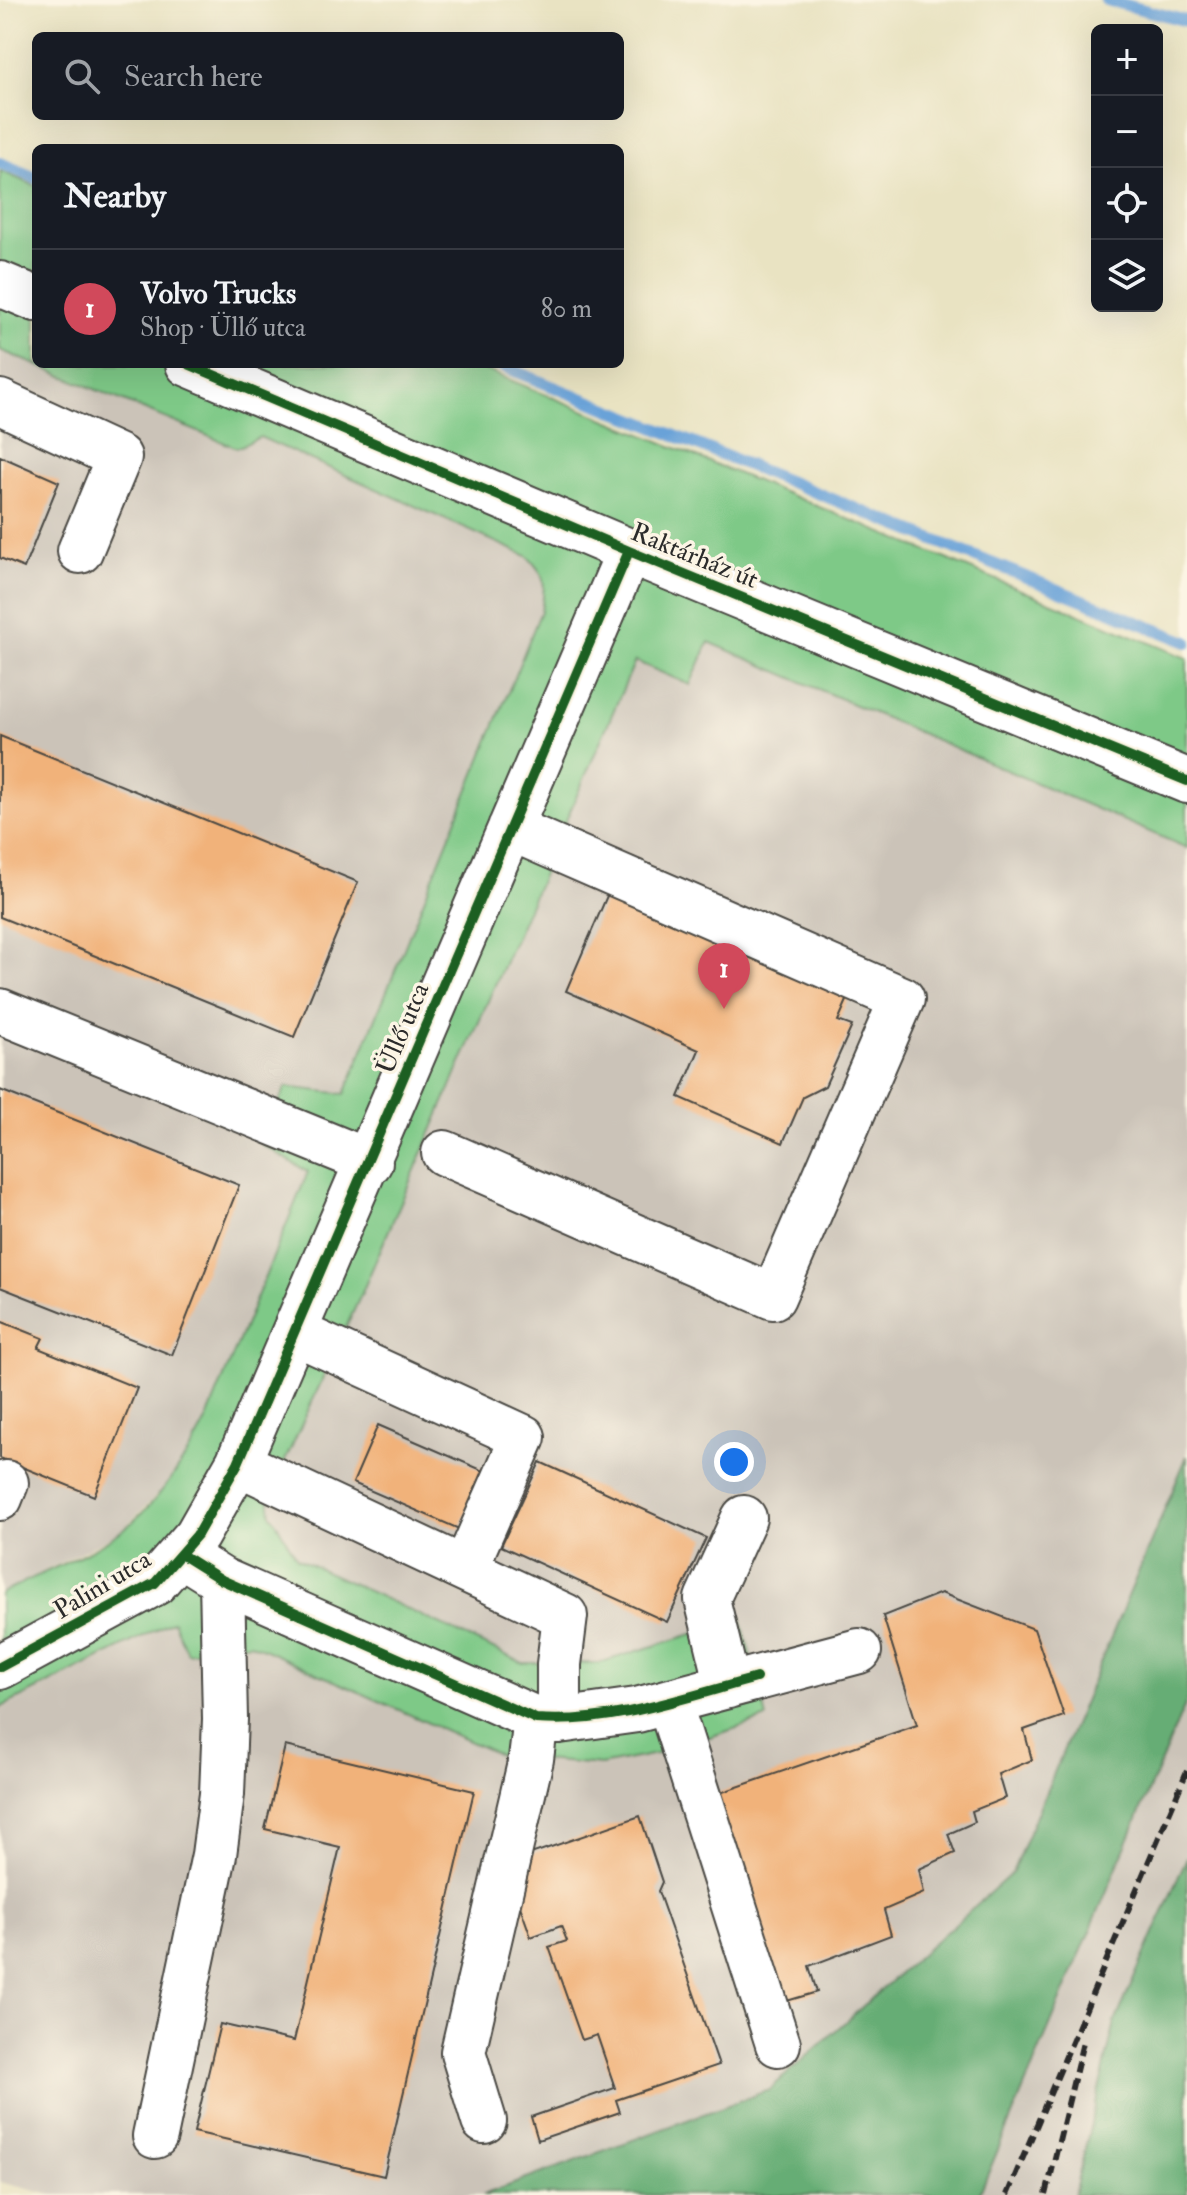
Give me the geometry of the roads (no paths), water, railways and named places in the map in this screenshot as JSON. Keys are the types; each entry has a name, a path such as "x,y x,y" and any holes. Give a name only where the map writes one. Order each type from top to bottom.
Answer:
{"street":[{"path":"0,284 32,297"},
{"name":"Raktárház út","path":"197,368 629,551 1187,781"},
{"path":"0,402 119,457 80,551"},
{"name":"Üllő utca","path":"208,1517 238,1463 296,1333 629,551"},
{"path":"444,1153 773,1297 902,999 510,828"},
{"path":"0,1011 370,1162"},
{"path":"296,1333 523,1437 465,1569"},
{"path":"238,1463 565,1616 547,1720 531,1759 463,2052 484,2121"},
{"name":"Palini utca","path":"0,1667 137,1595 182,1555 208,1517"},
{"path":"742,1682 707,1599 744,1518"},
{"path":"182,1555 222,1580 547,1720 669,1702 859,1651"},
{"path":"155,2136 214,1855 222,1794 225,1719 222,1580"},
{"path":"669,1702 778,2044"}],"waterway":[{"path":"1106,0 1187,21"},
{"path":"0,163 32,176"},
{"path":"507,368 1187,642"}],"railway":[{"path":"1007,2195 1187,1771"},
{"path":"1046,2195 1083,2042"}],"place":[{"name":"Volvo Trucks","path":"724,1009"}]}
